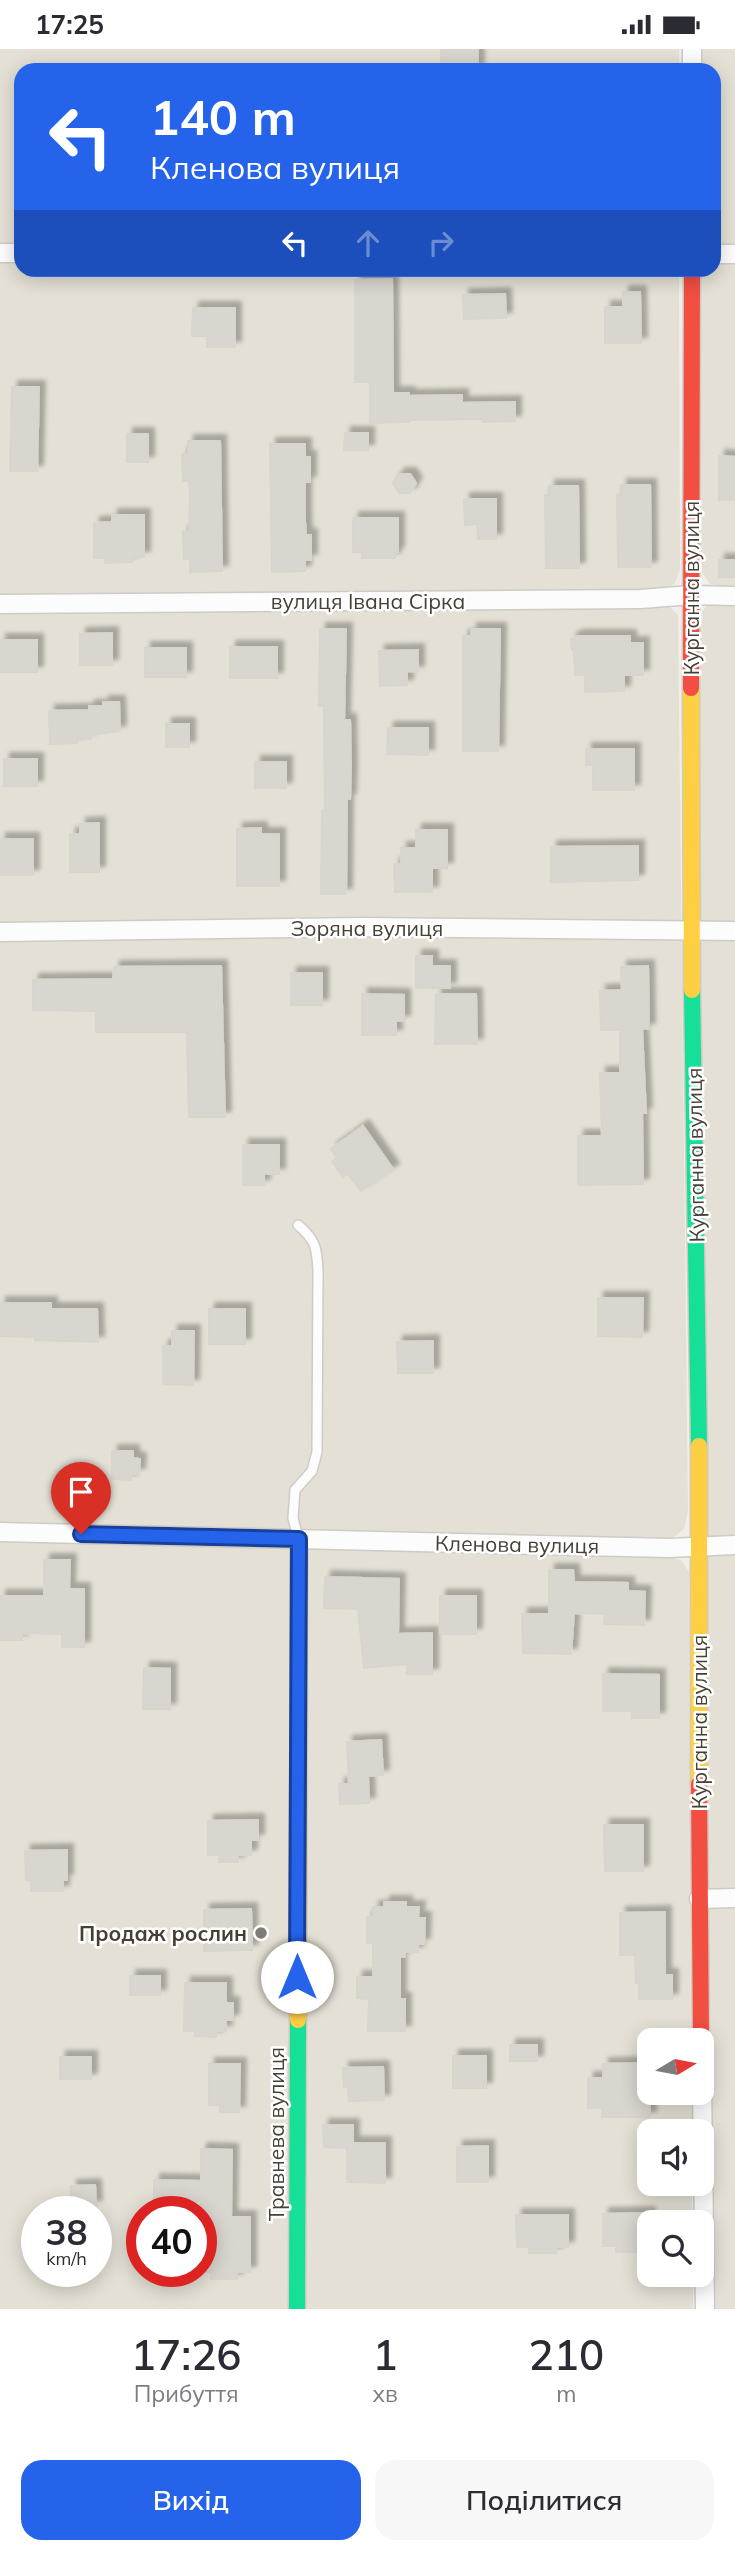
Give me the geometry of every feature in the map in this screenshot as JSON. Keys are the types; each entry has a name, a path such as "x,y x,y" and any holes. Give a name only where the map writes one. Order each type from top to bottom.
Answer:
{"street":[{"name":"Курганна вулиця","path":"692,277 691,931 700,1545 701,2028"},
{"name":"вулиця Івана Сірка","path":"0,604 628,600 735,596"},
{"name":"Зоряна вулиця","path":"0,932 363,927 735,931"},
{"name":"Кленова вулиця","path":"0,1532 655,1548 735,1545"},
{"name":"Травнева вулиця","path":"297,2309 299,1539"},
{"path":"699,1899 735,1898"},
{"path":"702,2105 705,2309"}],"lane":[{"path":"298,1225 311,1235 317,1250 318,1271 317,1453 312,1471 295,1490 293,1518 299,1539"}],"shaded area":[{"path":"0,49 679,49 679,63 14,63 14,277 679,277 680,568 675,583 663,592 525,607 669,606 678,615 688,1511 684,1529 670,1540 0,1524"},
{"path":"702,49 735,49 735,244 721,244 721,63 702,63"},
{"path":"721,263 735,263 735,589 710,584 698,567 702,277 721,277"},
{"path":"735,603 735,2309 713,2309 714,2119 711,2119 711,2105 714,2105 714,2028 710,2028 697,618 707,605"},
{"path":"0,1539 668,1556 681,1560 689,1572 691,2028 637,2028 637,2105 692,2105 692,2119 637,2119 637,2196 692,2196 692,2210 637,2210 637,2287 693,2287 693,2309 0,2309"}],"building":[{"path":"441,49 478,49 478,63 441,63"},
{"path":"392,279 393,393 409,393 409,396 462,395 462,403 515,402 515,421 409,420 370,423 370,382 355,382 355,280"},
{"path":"623,292 640,292 641,343 605,343 605,307 623,307"},
{"path":"505,294 506,318 464,319 463,295"},
{"path":"193,308 235,308 235,347 207,347 207,336 192,336"},
{"path":"12,387 39,387 37,471 10,471"},
{"path":"345,433 368,433 368,450 344,450"},
{"path":"127,434 148,434 148,462 127,462"},
{"path":"188,441 220,441 222,571 190,572 190,559 184,559 183,532 189,532 190,493 189,481 183,481 182,454 188,454"},
{"path":"270,444 305,444 305,457 310,457 310,482 305,482 305,522 306,535 311,535 311,560 305,560 305,571 272,572"},
{"path":"719,456 735,457 735,500 719,500"},
{"path":"399,474 410,474 416,483 410,493 399,493 393,483"},
{"path":"621,485 650,485 651,567 618,567 617,495 621,494"},
{"path":"549,486 578,486 579,568 546,568 545,495 549,495"},
{"path":"464,499 496,499 496,539 478,539 477,524 465,525"},
{"path":"112,515 144,515 144,557 132,557 132,562 105,563 105,558 94,558 94,523 112,522"},
{"path":"353,518 398,518 398,552 395,552 395,558 362,558 362,552 353,552"},
{"path":"719,560 735,560 735,577 719,577"},
{"path":"320,629 346,629 344,720 350,720 351,767 350,799 347,799 346,894 321,894 322,811 325,811 324,706 319,706"},
{"path":"471,629 500,629 498,751 463,751 463,636 471,636"},
{"path":"112,633 112,665 80,665 80,634"},
{"path":"578,636 630,636 630,643 643,643 643,675 624,675 624,691 585,692 585,675 575,675 574,652 571,648 571,639"},
{"path":"0,640 37,640 37,672 0,672"},
{"path":"230,647 277,647 277,678 230,678"},
{"path":"145,648 186,648 186,677 145,677"},
{"path":"418,650 418,672 407,671 407,685 380,686 379,651"},
{"path":"103,702 119,702 120,731 91,735 91,739 77,739 77,743 50,744 49,711 89,710 89,706 103,706"},
{"path":"166,724 189,724 189,747 166,747"},
{"path":"388,728 428,728 428,755 387,754"},
{"path":"586,749 634,749 634,790 593,790 593,765 586,765"},
{"path":"4,759 37,759 37,786 4,786"},
{"path":"255,762 286,762 286,788 255,788"},
{"path":"99,823 99,872 70,872 70,834 80,834 80,824"},
{"path":"261,828 261,834 279,834 279,886 237,886 237,829"},
{"path":"416,830 447,830 447,868 432,868 432,892 395,892 394,864 401,864 401,848 416,848"},
{"path":"0,839 33,839 33,875 0,875"},
{"path":"638,846 638,880 551,882 551,847"},
{"path":"416,956 432,956 432,966 450,966 450,988 416,988"},
{"path":"221,966 225,1117 189,1117 187,1032 96,1032 96,1011 33,1010 33,980 113,979 114,967"},
{"path":"648,966 649,1029 642,1029 646,1113 642,1113 643,1184 578,1185 578,1136 602,1136 600,1073 620,1073 620,1030 601,1030 600,991 622,990 621,967"},
{"path":"291,973 322,973 322,1005 291,1005"},
{"path":"362,994 404,995 404,1021 396,1021 396,1035 362,1035"},
{"path":"436,994 476,994 477,1044 435,1044"},
{"path":"363,1126 393,1169 361,1191 347,1173 343,1177 332,1162 337,1158 331,1149"},
{"path":"243,1145 279,1145 279,1174 264,1174 264,1185 243,1185"},
{"path":"598,1298 643,1298 642,1337 598,1336"},
{"path":"0,1303 51,1303 51,1309 97,1309 98,1342 0,1336"},
{"path":"209,1309 245,1309 245,1344 209,1344"},
{"path":"172,1331 194,1331 193,1385 163,1384 163,1346 172,1346"},
{"path":"433,1341 433,1373 398,1373 397,1342"},
{"path":"112,1451 133,1451 133,1458 140,1459 139,1474 132,1474 131,1480 112,1479"},
{"path":"44,1560 70,1560 69,1589 84,1589 84,1647 62,1647 62,1634 22,1633 22,1640 0,1640 0,1596 44,1596"},
{"path":"549,1570 573,1570 574,1582 628,1583 628,1591 645,1592 644,1625 604,1624 605,1614 574,1613 571,1654 523,1653 522,1614 549,1614"},
{"path":"325,1577 399,1579 398,1634 432,1633 432,1674 407,1674 407,1664 364,1668 358,1609 324,1608"},
{"path":"440,1596 476,1596 476,1634 440,1634"},
{"path":"144,1668 170,1669 170,1709 143,1709"},
{"path":"603,1674 659,1675 659,1718 632,1718 632,1711 603,1711"},
{"path":"381,1740 383,1775 368,1776 369,1803 340,1804 339,1784 349,1784 347,1742"},
{"path":"258,1820 258,1840 251,1840 251,1855 237,1855 238,1862 219,1862 220,1855 208,1855 208,1821"},
{"path":"604,1825 643,1825 643,1871 605,1871"},
{"path":"67,1850 67,1880 63,1880 63,1891 31,1891 31,1880 26,1880 25,1851"},
{"path":"384,1902 406,1902 406,1907 419,1907 418,1918 425,1918 424,1944 418,1944 418,1952 405,1952 405,1957 400,1957 400,1999 405,1999 405,2031 368,2031 369,1999 357,1998 357,1977 373,1977 373,1943 367,1943 367,1917 373,1917 373,1907 384,1907"},
{"path":"251,1909 252,1950 204,1951 204,1910"},
{"path":"665,1912 665,1975 672,1975 672,1999 639,1999 635,1955 620,1955 620,1913"},
{"path":"130,1976 160,1976 160,1995 130,1995"},
{"path":"185,1983 226,1983 226,2003 233,2003 233,2020 226,2020 226,2031 216,2031 216,2037 195,2036 195,2031 184,2031"},
{"path":"510,2045 537,2045 537,2061 510,2061"},
{"path":"453,2056 486,2056 486,2088 453,2088"},
{"path":"60,2057 91,2057 91,2079 60,2079"},
{"path":"637,2063 637,2105 650,2105 650,2117 602,2117 602,2108 588,2108 588,2078 603,2078 603,2064"},
{"path":"209,2064 240,2064 239,2112 220,2112 220,2105 209,2105"},
{"path":"383,2067 384,2100 349,2101 348,2087 344,2087 343,2068"},
{"path":"323,2125 353,2125 353,2143 385,2143 385,2183 347,2182 347,2148 324,2147"},
{"path":"488,2146 488,2182 457,2182 457,2147"},
{"path":"201,2149 232,2150 231,2217 250,2217 250,2272 237,2272 237,2279 217,2279 217,2196 154,2196 154,2180 201,2181"},
{"path":"95,2185 96,2196 71,2196 71,2186"},
{"path":"637,2213 637,2252 616,2252 616,2246 603,2246 603,2214"},
{"path":"516,2215 568,2215 568,2247 556,2247 556,2253 529,2253 529,2247 517,2247"}],"traffic: fast":[{"path":"692,990 699,1446"},
{"path":"297,2309 298,2020"}],"traffic: slow":[{"path":"691,688 692,990"},
{"path":"699,1446 699,1784"},
{"path":"298,2020 299,1539"}],"traffic: jam":[{"path":"691,688 692,277"},
{"path":"699,1784 701,2028"}],"place":[{"name":"Продаж рослин","path":"261,1933"}],"route":[{"path":"81,1534 299,1539 297,1977"}]}
